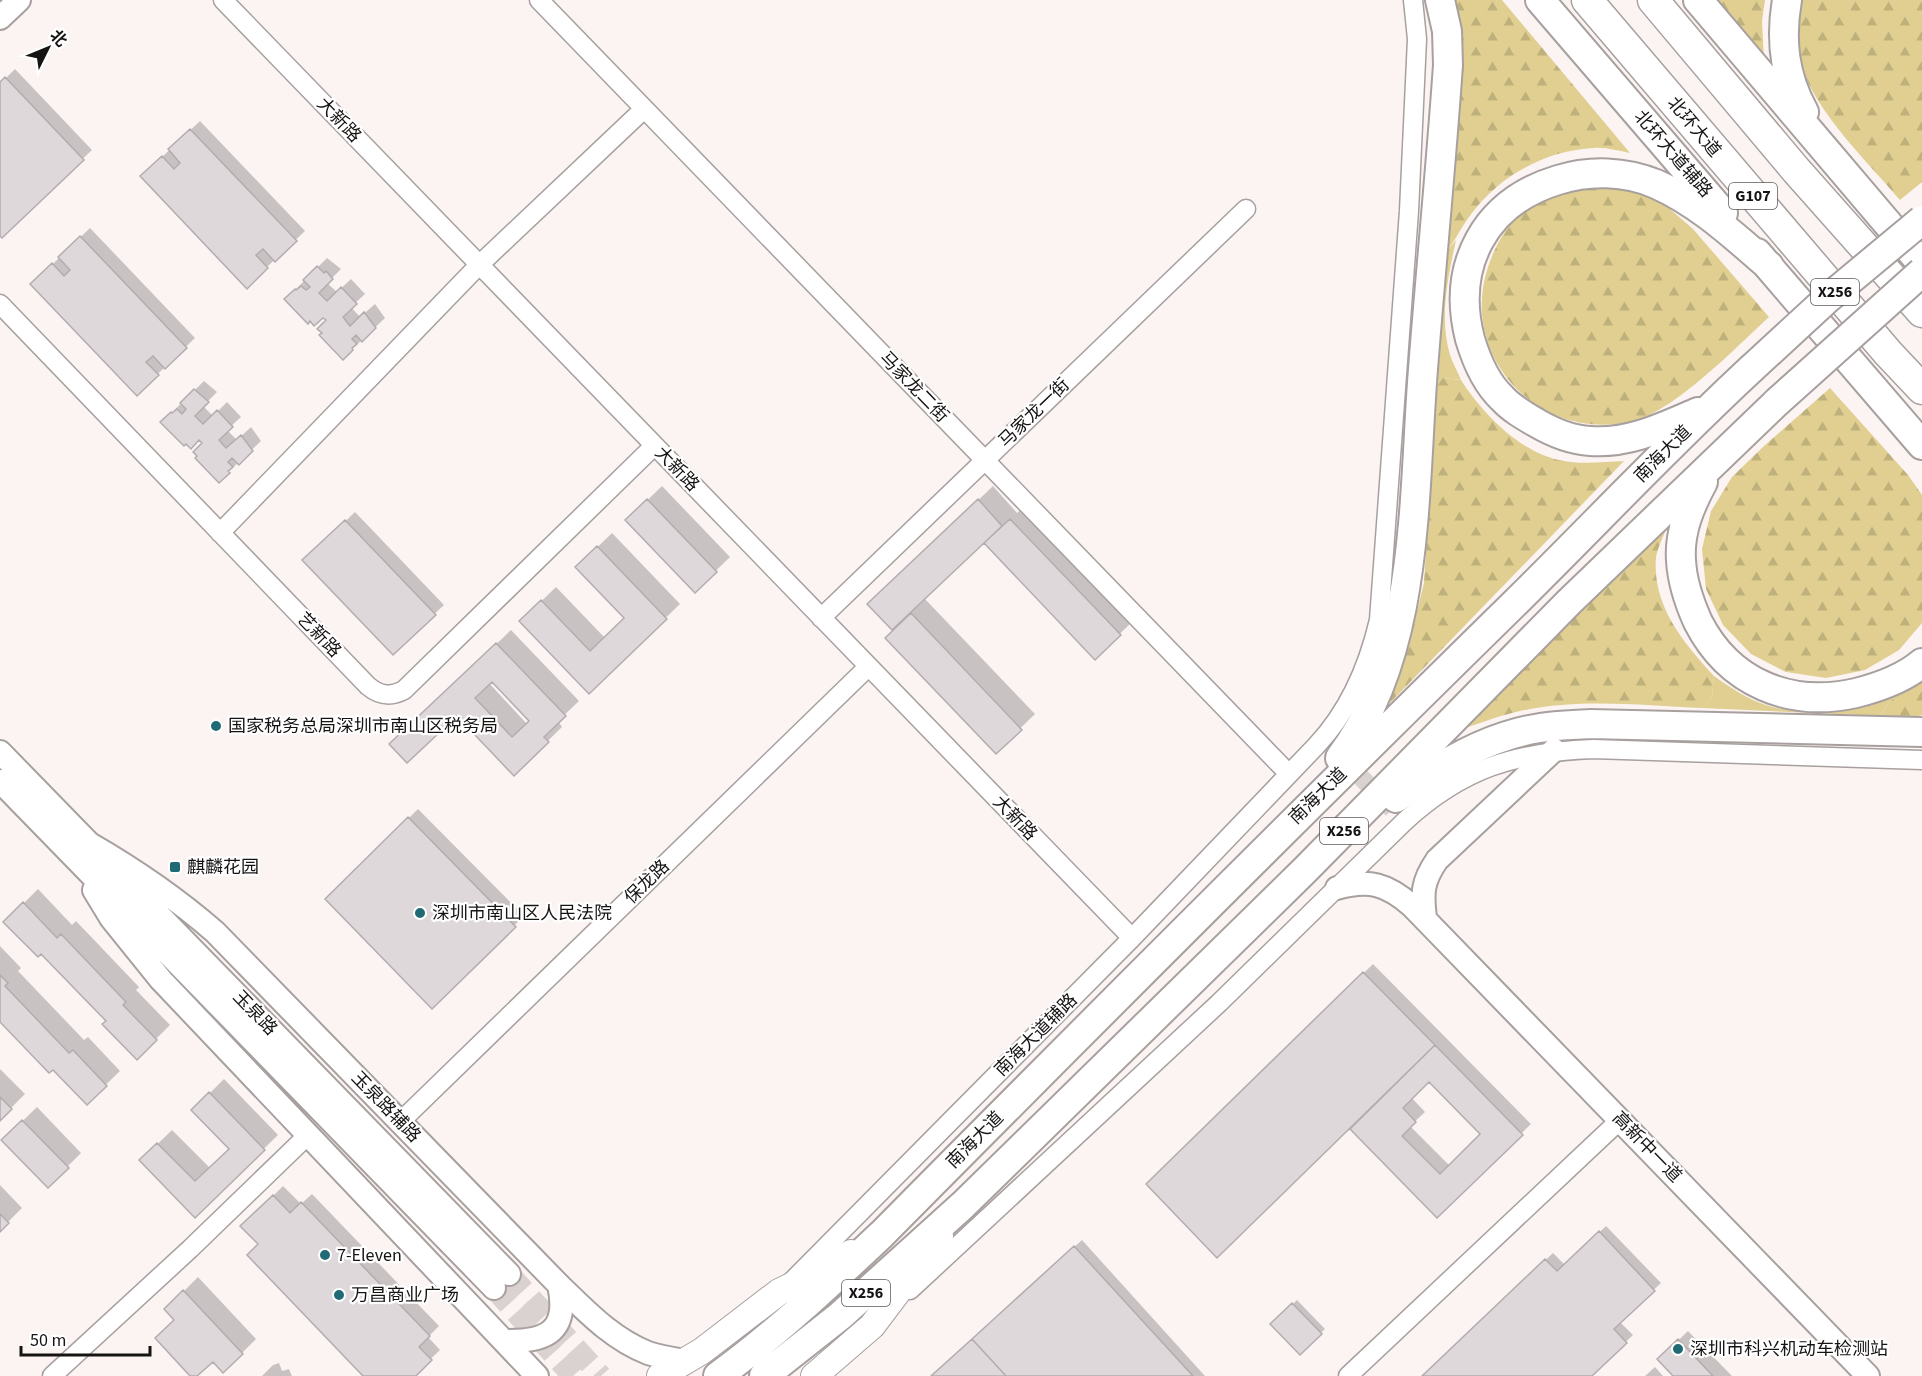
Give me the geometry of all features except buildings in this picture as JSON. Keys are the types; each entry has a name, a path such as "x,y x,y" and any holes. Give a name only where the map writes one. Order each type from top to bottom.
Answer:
{"highway":[{"name":"北环大道","path":"1587,0 1865,326 1922,388"},
{"name":"G107","path":"1653,0 1796,170 1922,312"}],"main road":[{"path":"1274,839 1327,776 1362,724 1397,636 1412,539 1423,371 1447,86 1447,31 1440,0"},
{"name":"北环大道辅路","path":"1540,0 1917,440"},
{"path":"1698,0 1922,264"},
{"path":"1787,0 1782,25 1785,62 1796,97 1825,150"},
{"path":"1711,406 1647,434 1618,440 1591,441 1568,438 1520,413 1500,397 1484,375 1466,324 1464,294 1468,267 1477,242 1493,219 1513,201 1539,186 1571,176 1627,174 1654,183 1681,196 1715,220 1769,266"},
{"name":"南海大道","path":"718,1376 762,1343 882,1234 1274,839 1539,580 1711,406 1827,299 1922,220"},
{"name":"南海大道","path":"764,1376 840,1316 963,1205 1305,870 1569,602 1777,402 1922,272"},
{"path":"1722,454 1703,483 1686,518 1680,559 1684,584 1692,610 1705,635 1722,658 1762,686 1787,694 1812,697 1842,696 1868,690 1893,681 1922,663"},
{"path":"1305,870 1436,769 1486,744 1539,728 1590,724 1922,732"},
{"path":"814,1376 872,1326 963,1205"},
{"path":"660,1376 731,1330 780,1292 828,1268 882,1234"}],"street":[{"path":"0,18 19,0"},
{"name":"大新路","path":"223,0 1132,938"},
{"name":"马家龙二街","path":"539,0 1289,774"},
{"name":"南海大道辅路","path":"780,1292 1132,938 1289,774 1328,743 1353,695 1365,669 1378,620 1409,211 1417,39 1413,0"},
{"path":"220,533 479,265 644,109"},
{"name":"马家龙一街","path":"821,618 1246,209"},
{"name":"艺新路","path":"0,304 368,686 382,694 404,690 654,446"},
{"name":"保龙路","path":"400,1122 868,667"},
{"path":"872,1326 1219,1003 1368,858 1400,817 1481,770 1507,761 1554,750 1593,749 1922,760"},
{"path":"1425,918 1422,897 1424,882 1437,860 1554,750"},
{"name":"玉泉路","path":"0,752 83,851 501,1281"},
{"name":"玉泉路","path":"0,781 83,851"},
{"path":"83,851 111,918 134,949 537,1376"},
{"name":"玉泉路辅路","path":"83,851 134,869 215,932 559,1285 601,1325 631,1345 650,1353 685,1361"},
{"name":"高新中一道","path":"1337,888 1364,883 1378,885 1401,896 1425,918 1868,1376"},
{"path":"1348,1376 1620,1120"},
{"path":"52,1376 190,1249 308,1135"},
{"path":"505,1341 535,1339 548,1334 558,1323 562,1313 559,1285"}],"green space":[{"path":"1455,0 1502,0 1630,153 1603,148 1576,150 1526,167 1510,177 1483,200 1446,252 1458,18"},
{"path":"1712,0 1765,0 1762,21 1764,61"},
{"path":"1800,0 1922,0 1922,182 1900,200 1851,145 1819,102 1807,80 1799,58 1796,36"},
{"path":"1588,185 1627,188 1663,203 1693,229 1769,317 1704,377 1668,404 1650,415 1633,421 1599,425 1567,419 1538,406 1514,386 1496,361 1485,332 1482,300 1488,267 1496,246 1513,222 1534,205 1560,193"},
{"path":"1456,240 1448,283 1445,326 1450,355 1461,380 1443,378 1436,386 1446,252"},
{"path":"1443,378 1461,380 1491,418 1503,429 1516,440 1544,456 1575,462 1624,461 1388,705 1408,648 1424,583 1436,386"},
{"path":"1830,388 1908,475 1922,495 1922,623 1899,650 1865,670 1826,678 1786,672 1751,654 1723,625 1706,589 1702,549 1711,511 1732,477"},
{"path":"1669,522 1656,557 1656,575 1664,607 1672,622 1691,650 1714,676 1712,697 1702,708 1611,704 1542,707 1513,713 1462,729"},
{"path":"1714,676 1752,700 1790,710 1819,711 1861,708 1897,693 1879,716 1702,708 1712,697"},
{"path":"1922,677 1922,715 1910,718 1879,716 1897,693"}],"tunnel":[{"path":"1342,758 1396,813"},
{"path":"509,1274 601,1376"},
{"path":"494,1288 573,1376"}],"place":[{"name":"国家税务总局深圳市南山区税务局","path":"216,726"},
{"name":"麒麟花园","path":"175,867"},
{"name":"深圳市南山区人民法院","path":"420,913"},
{"name":"7-Eleven","path":"325,1255"},
{"name":"万昌商业广场","path":"339,1295"},
{"name":"深圳市科兴机动车检测站","path":"1678,1349"}]}
